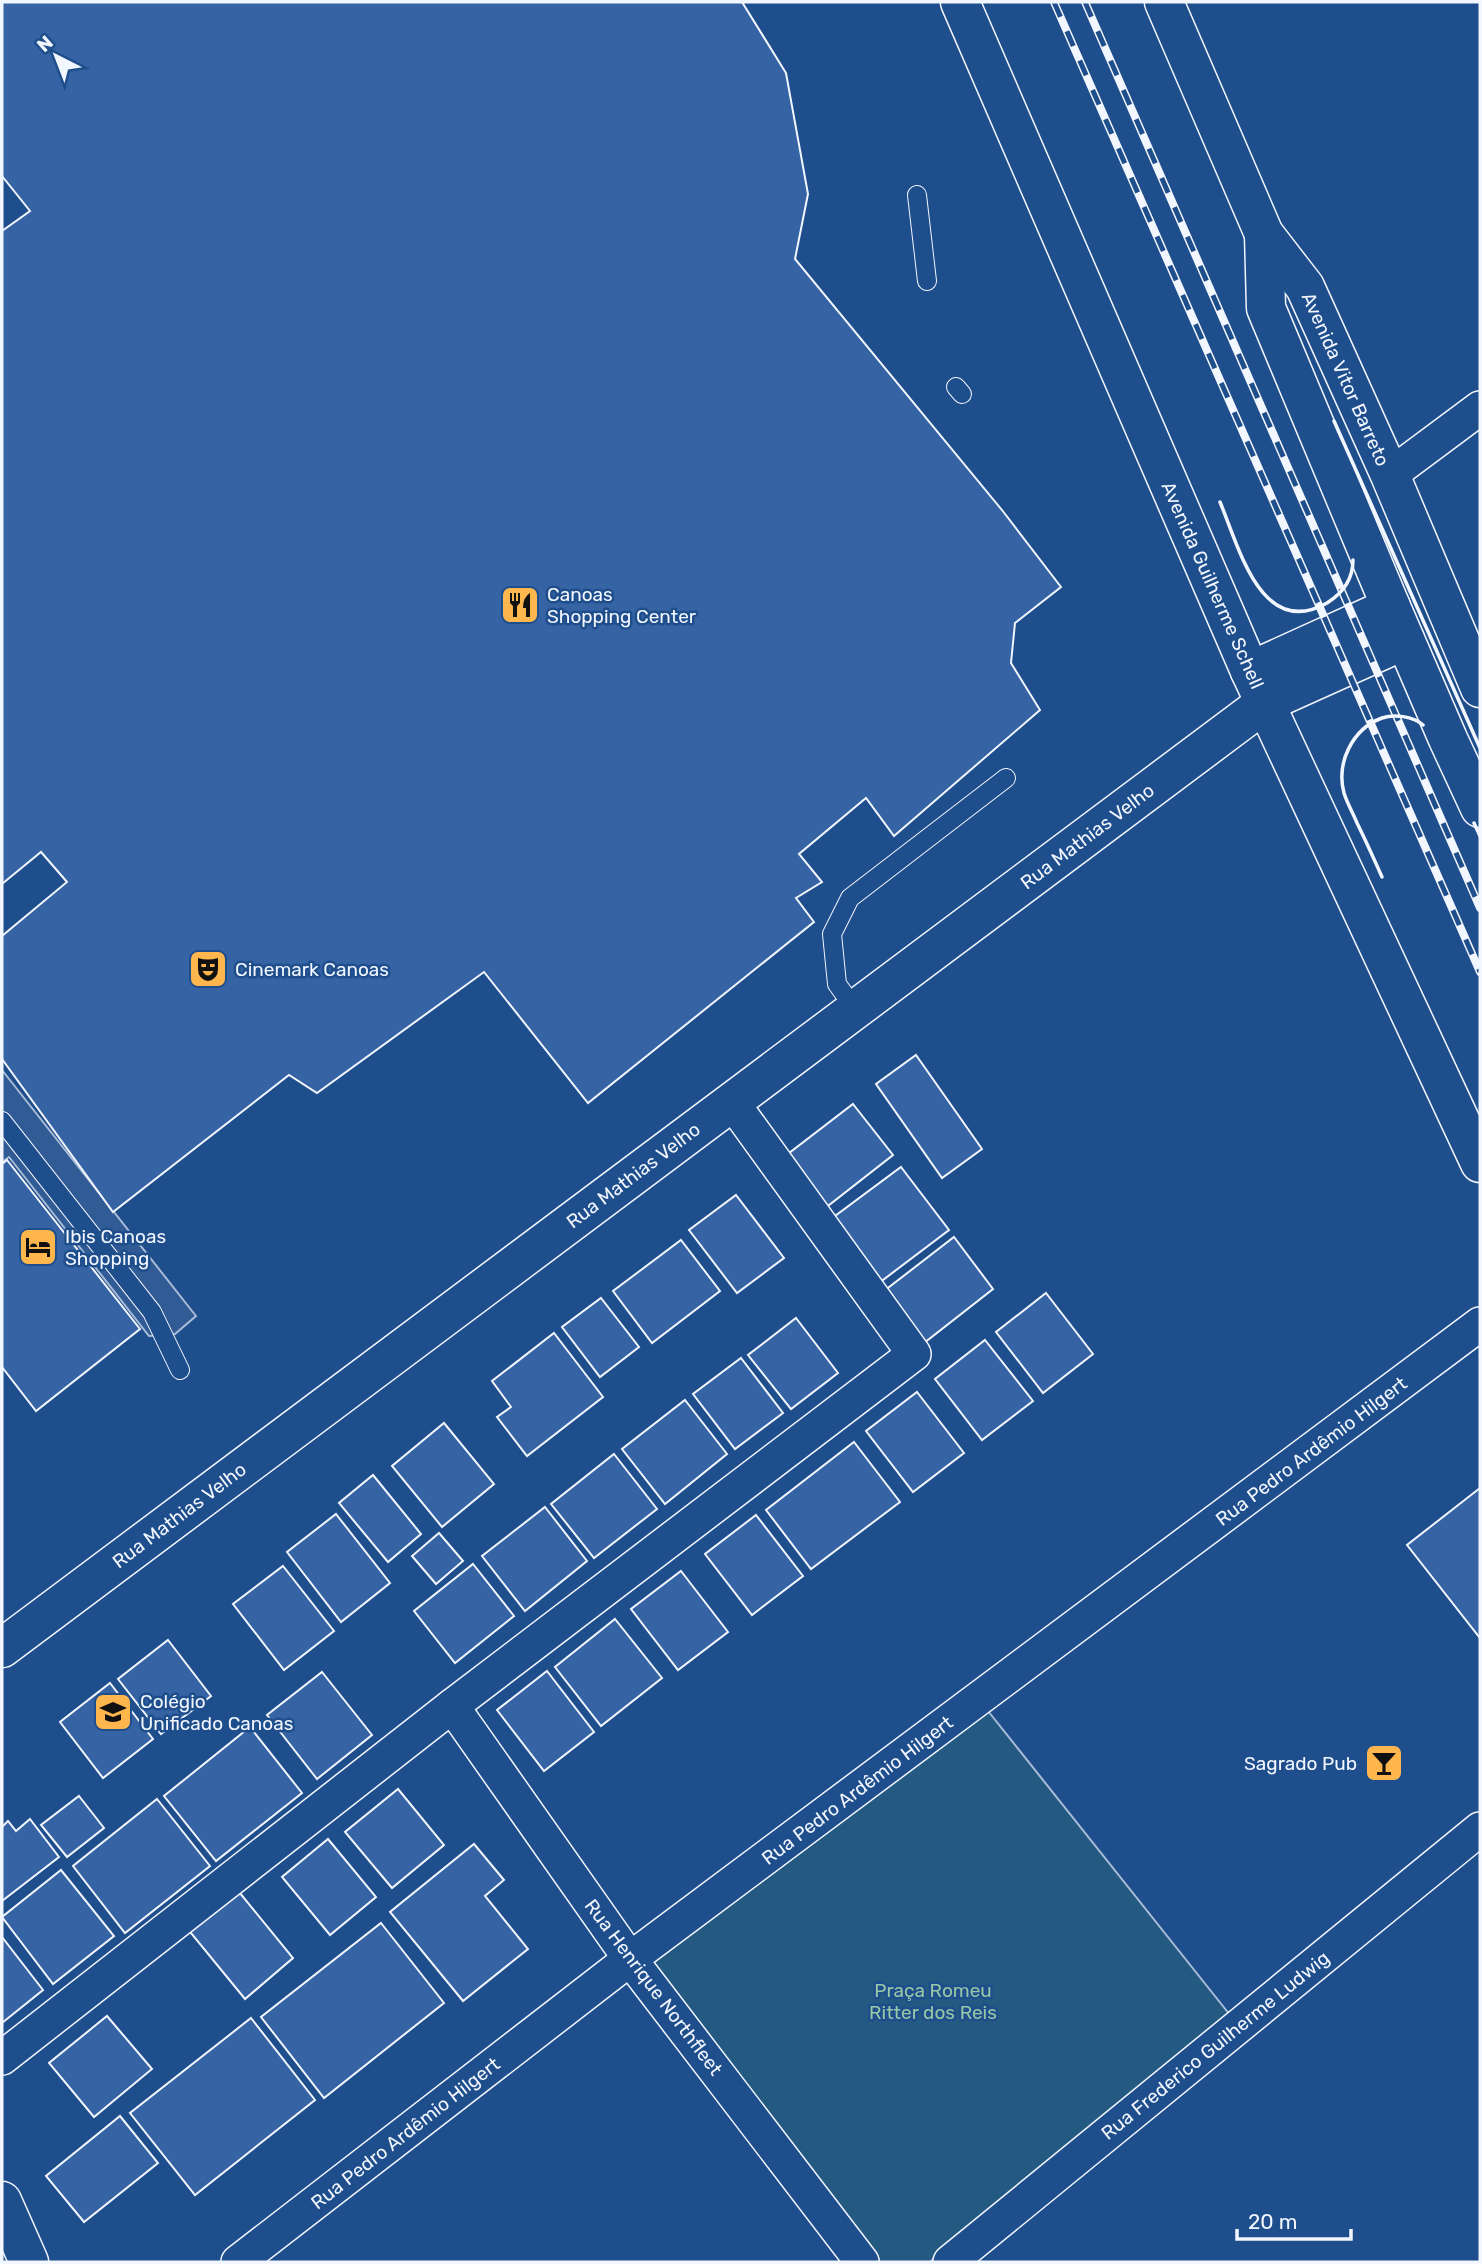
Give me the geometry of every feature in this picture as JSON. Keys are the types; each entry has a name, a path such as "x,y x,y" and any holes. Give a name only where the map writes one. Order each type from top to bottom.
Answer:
{"main road":[{"name":"Avenida Guilherme Schell","path":"960,2 1258,687 1480,1163"},
{"name":"Avenida Vitor Barreto","path":"1164,2 1264,234 1305,287 1390,475 1480,688"},
{"path":"1264,234 1266,308 1398,624 1480,808"},
{"name":"Rua Mathias Velho","path":"2,1648 855,1009 1258,687 1398,624"},
{"path":"2,2201 29,2262"}],"street":[{"path":"1390,475 1480,408"},
{"path":"2,2057 452,1706 914,1354 732,1102"},
{"name":"Rua Pedro Ardêmio Hilgert","path":"238,2262 631,1959 1480,1324"},
{"name":"Rua Henrique Northfleet","path":"452,1706 631,1959 862,2262"},
{"name":"Rua Frederico Guilherme Ludwig","path":"950,2262 1480,1829"}],"lane":[{"path":"917,195 927,281"},
{"path":"855,1009 837,984 832,934 850,898 1006,778"},
{"path":"2,1121 152,1312 180,1370"}],"green space":[{"name":"Praça Romeu Ritter dos Reis","path":"988,1711 1230,2015 930,2262 877,2262 651,1964"}],"shaded area":[{"path":"2,1070 196,1316 175,1334 149,1336 9,1157 2,1162"}],"building":[{"name":"Canoas Shopping Center","path":"2,2 742,2 786,73 808,194 795,259 1002,510 1061,587 1015,623 1011,663 1040,710 894,836 866,798 799,854 822,882 796,898 814,922 588,1103 484,972 317,1093 289,1075 113,1212 2,1059 2,936 67,882 41,852 2,884 2,231 30,211 2,176"},
{"path":"916,1055 982,1149 942,1178 876,1084"},
{"path":"853,1104 893,1155 824,1209 784,1157"},
{"name":"Ibis Canoas Shopping","path":"7,1160 140,1329 36,1411 2,1367 2,1164"},
{"path":"901,1167 949,1230 879,1283 831,1219"},
{"path":"736,1195 784,1258 737,1293 689,1230"},
{"path":"954,1237 993,1289 924,1343 884,1291"},
{"path":"681,1240 720,1291 652,1343 613,1291"},
{"path":"1046,1293 1093,1354 1043,1393 996,1332"},
{"path":"601,1298 639,1347 600,1377 562,1327"},
{"path":"796,1318 838,1373 791,1409 748,1355"},
{"path":"554,1333 603,1397 527,1456 497,1417 511,1407 492,1381"},
{"path":"985,1340 1033,1401 982,1440 935,1379"},
{"path":"741,1358 783,1413 735,1449 693,1394"},
{"path":"917,1392 964,1453 913,1492 866,1431"},
{"path":"685,1400 727,1454 665,1504 622,1449"},
{"path":"444,1423 494,1484 442,1527 392,1466"},
{"path":"854,1442 900,1502 811,1569 766,1510"},
{"path":"614,1454 657,1509 594,1558 551,1504"},
{"path":"373,1475 421,1534 388,1562 339,1503"},
{"path":"1480,1488 1480,1638 1407,1545"},
{"path":"545,1507 587,1561 525,1611 482,1556"},
{"path":"336,1514 390,1583 341,1622 287,1552"},
{"path":"756,1515 803,1576 752,1615 705,1554"},
{"path":"439,1533 463,1561 436,1584 412,1556"},
{"path":"473,1564 514,1616 455,1663 414,1611"},
{"path":"283,1566 334,1631 284,1670 233,1604"},
{"path":"681,1571 728,1632 678,1670 631,1609"},
{"path":"615,1619 662,1678 601,1726 555,1667"},
{"path":"168,1640 211,1696 161,1734 118,1679"},
{"path":"547,1671 594,1732 544,1771 497,1710"},
{"path":"322,1672 372,1735 317,1779 267,1715"},
{"path":"110,1683 153,1739 103,1778 60,1722"},
{"path":"250,1727 302,1793 216,1861 164,1796"},
{"path":"398,1789 444,1845 392,1888 345,1832"},
{"path":"79,1796 104,1828 67,1857 41,1825"},
{"path":"157,1799 210,1866 125,1933 73,1866"},
{"path":"30,1819 59,1857 2,1901 2,1827 8,1821 16,1831"},
{"path":"328,1839 376,1897 330,1935 282,1877"},
{"path":"474,1844 504,1880 485,1896 528,1949 463,2001 390,1912"},
{"path":"61,1870 114,1936 53,1984 2,1917"},
{"path":"235,1887 293,1958 245,1999 186,1927"},
{"path":"381,1923 444,2003 324,2098 261,2017"},
{"path":"2,1937 43,1990 2,2023"},
{"path":"107,2016 152,2069 94,2117 49,2063"},
{"path":"251,2018 315,2100 195,2195 130,2113"},
{"path":"120,2116 158,2163 84,2222 46,2176"}],"railway":[{"path":"1054,2 1480,972"},
{"path":"1085,2 1480,908"}],"wall":[{"path":"1334,421 1480,748"},
{"path":"1220,502 1235,542 1256,583 1269,599 1285,609 1304,611 1333,599 1349,579 1353,560"},
{"path":"1382,877 1348,804 1342,770 1349,748 1362,730 1371,723 1392,716 1414,720 1423,725"},
{"path":"1474,823 1480,836"}],"place":[{"name":"Canoas Shopping Center","path":"520,605"},
{"name":"Cinemark Canoas","path":"208,969"},
{"name":"Ibis Canoas Shopping","path":"38,1247"},
{"name":"Colégio Unificado Canoas","path":"113,1712"},
{"name":"Sagrado Pub","path":"1384,1763"}]}
